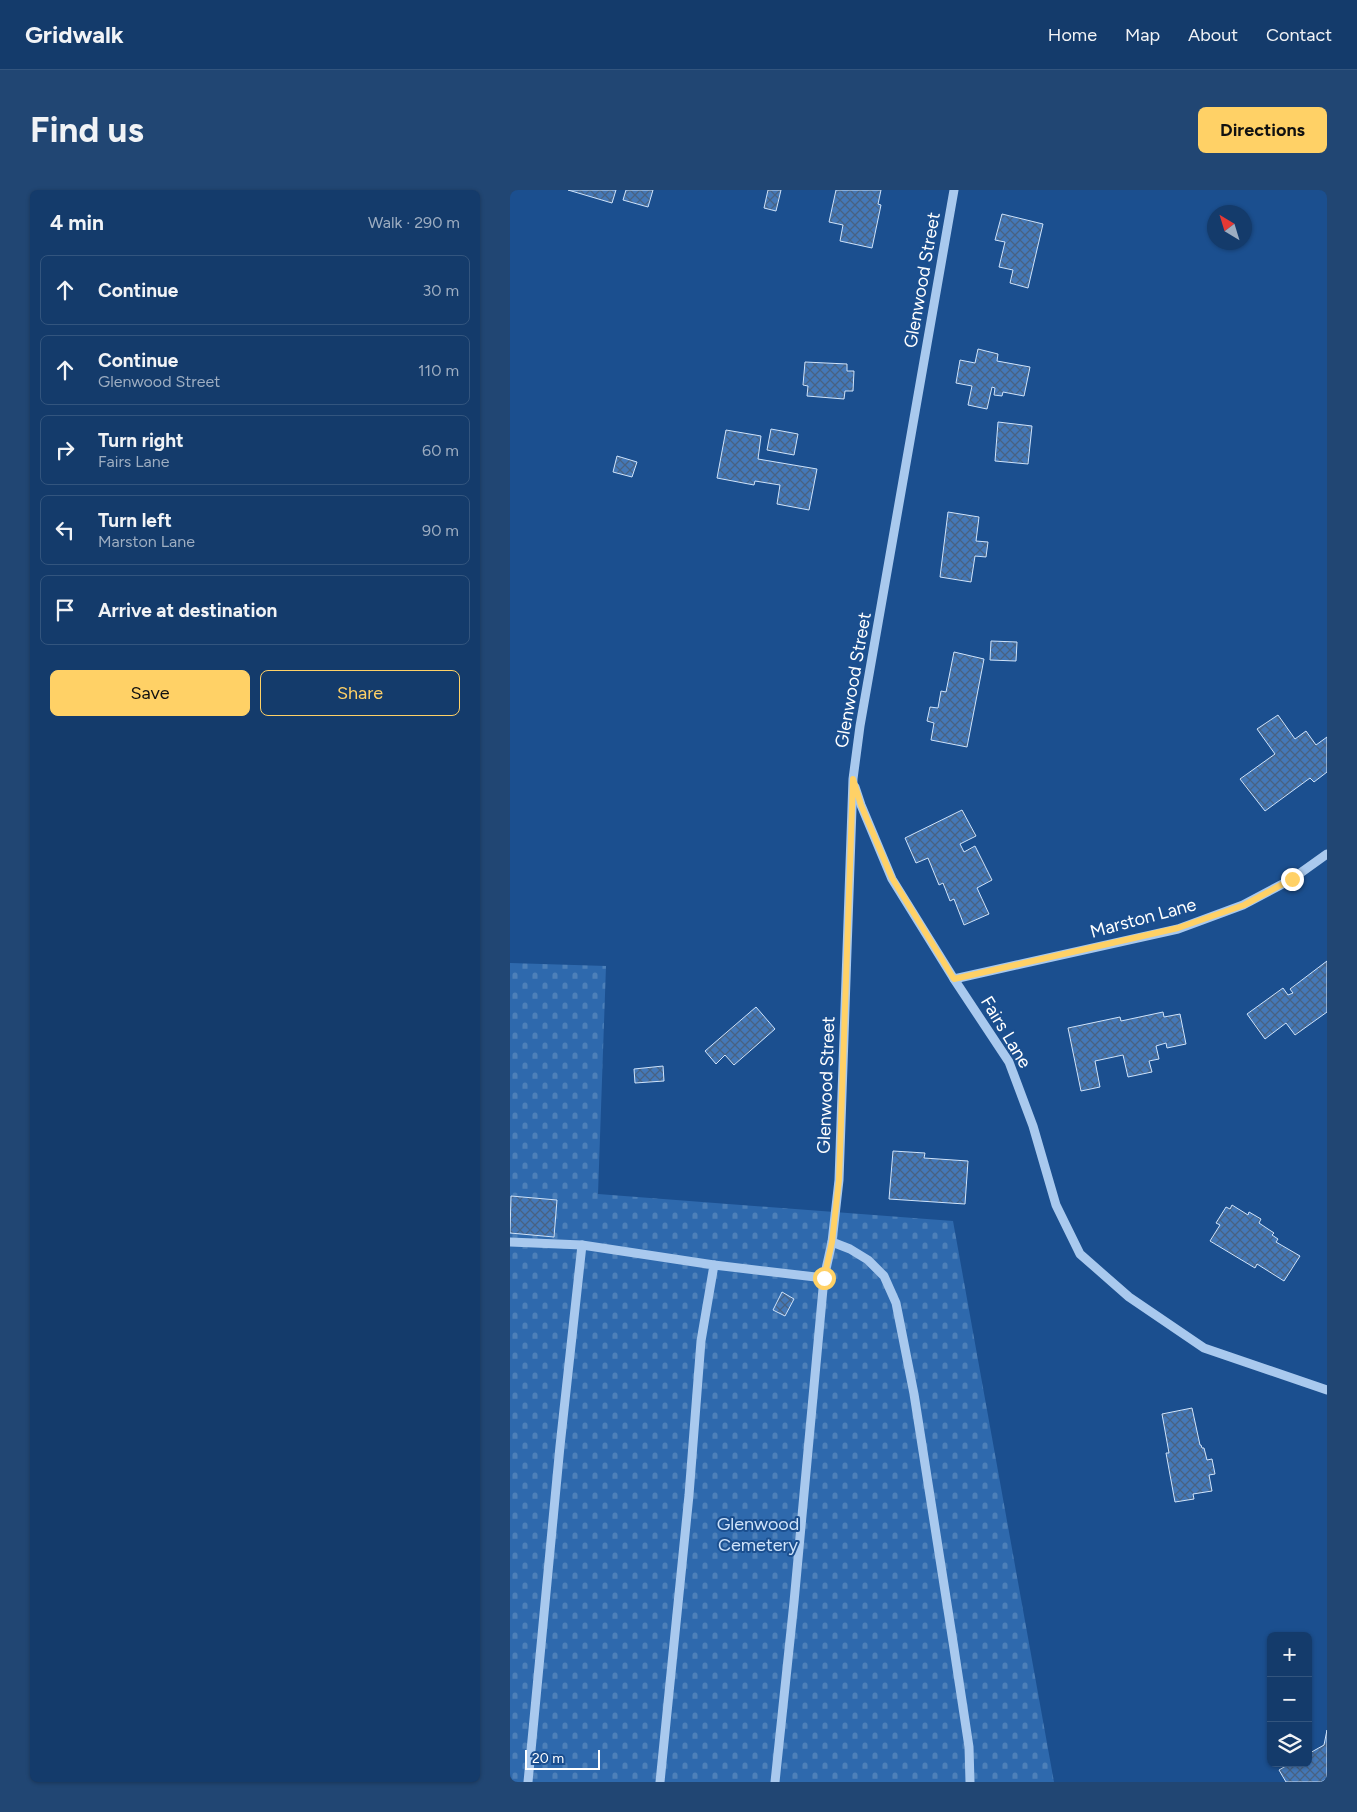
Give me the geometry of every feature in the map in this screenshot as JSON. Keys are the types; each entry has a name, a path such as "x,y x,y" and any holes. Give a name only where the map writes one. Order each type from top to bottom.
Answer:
{"street":[{"name":"Glenwood Street","path":"775,1782 824,1278 832,1242 839,1180 853,779 862,716 954,190"},
{"name":"Fairs Lane","path":"853,779 861,805 892,878 954,979 1009,1062 1033,1126 1056,1205 1080,1254 1136,1302 1204,1348 1327,1390"},
{"name":"Marston Lane","path":"954,979 1178,928 1244,905 1292,879 1327,854"},
{"path":"510,1242 582,1244 714,1265 824,1278"},
{"path":"832,1242 850,1249 868,1260 884,1276 896,1303 914,1394 962,1699 969,1747 970,1782"},
{"path":"528,1782 559,1456 582,1244"},
{"path":"660,1782 689,1495 701,1341 714,1265"}],"green space":[{"name":"Glenwood Cemetery","path":"510,963 606,966 598,1194 953,1221 1054,1782 510,1782"}],"building":[{"path":"568,190 616,190 612,203"},
{"path":"626,190 653,190 648,207 623,200"},
{"path":"768,190 781,190 776,211 764,208"},
{"path":"836,190 881,190 878,204 881,205 872,248 840,241 843,225 829,222"},
{"path":"1002,214 1043,224 1028,288 1010,283 1013,270 999,267 1005,242 995,240"},
{"path":"978,349 998,354 997,361 1030,367 1024,396 1003,392 1002,396 994,395 995,388 992,387 987,409 968,405 972,386 956,383 960,360 975,363"},
{"path":"805,362 847,364 847,371 854,371 853,391 845,391 844,399 807,396 808,386 803,385"},
{"path":"998,422 1032,426 1028,464 995,461"},
{"path":"771,429 798,434 794,455 767,450"},
{"path":"726,430 761,436 758,459 817,469 809,510 777,504 780,485 755,481 754,485 717,478"},
{"path":"617,456 637,462 632,477 613,472"},
{"path":"948,512 979,517 976,541 988,542 986,557 975,556 971,582 940,577"},
{"path":"991,641 1017,642 1016,661 990,660"},
{"path":"954,652 984,659 967,747 931,740 934,723 927,721 930,707 938,708 941,691 946,692"},
{"path":"1278,715 1295,739 1306,731 1316,745 1327,737 1327,772 1314,782 1310,778 1265,811 1240,779 1275,754 1257,729"},
{"path":"962,810 976,836 960,844 964,852 975,846 992,880 977,888 989,914 964,925 954,899 950,901 943,883 939,885 928,858 916,863 905,838"},
{"path":"1327,961 1327,1012 1295,1035 1286,1023 1265,1039 1247,1014 1283,988 1288,995 1293,993 1290,989"},
{"path":"756,1007 775,1029 734,1065 725,1055 716,1064 705,1051"},
{"path":"1163,1012 1164,1017 1180,1014 1186,1044 1167,1048 1166,1043 1156,1046 1159,1059 1149,1061 1152,1072 1128,1077 1123,1055 1095,1061 1100,1087 1081,1091 1068,1028 1120,1017 1121,1021"},
{"path":"663,1066 664,1081 635,1083 634,1069"},
{"path":"893,1151 925,1153 924,1158 968,1161 965,1204 889,1199"},
{"path":"511,1196 557,1200 554,1237 510,1233"},
{"path":"1232,1205 1248,1215 1249,1212 1261,1219 1259,1223 1274,1233 1272,1235 1278,1239 1276,1242 1300,1256 1284,1281 1257,1264 1255,1268 1210,1241 1220,1225 1216,1223 1226,1207 1230,1209"},
{"path":"782,1292 794,1299 785,1316 773,1310"},
{"path":"1192,1408 1200,1445 1204,1448 1207,1460 1212,1459 1215,1474 1209,1475 1212,1491 1193,1494 1194,1499 1175,1502 1166,1453 1169,1453 1162,1414"},
{"path":"1327,1730 1327,1779 1321,1782 1286,1782 1279,1770 1284,1767 1312,1767 1312,1752 1324,1745"}],"route":[{"path":"824,1278 832,1242 839,1180 853,779 861,805 892,878 954,979 1178,928 1244,905 1292,879"}]}
